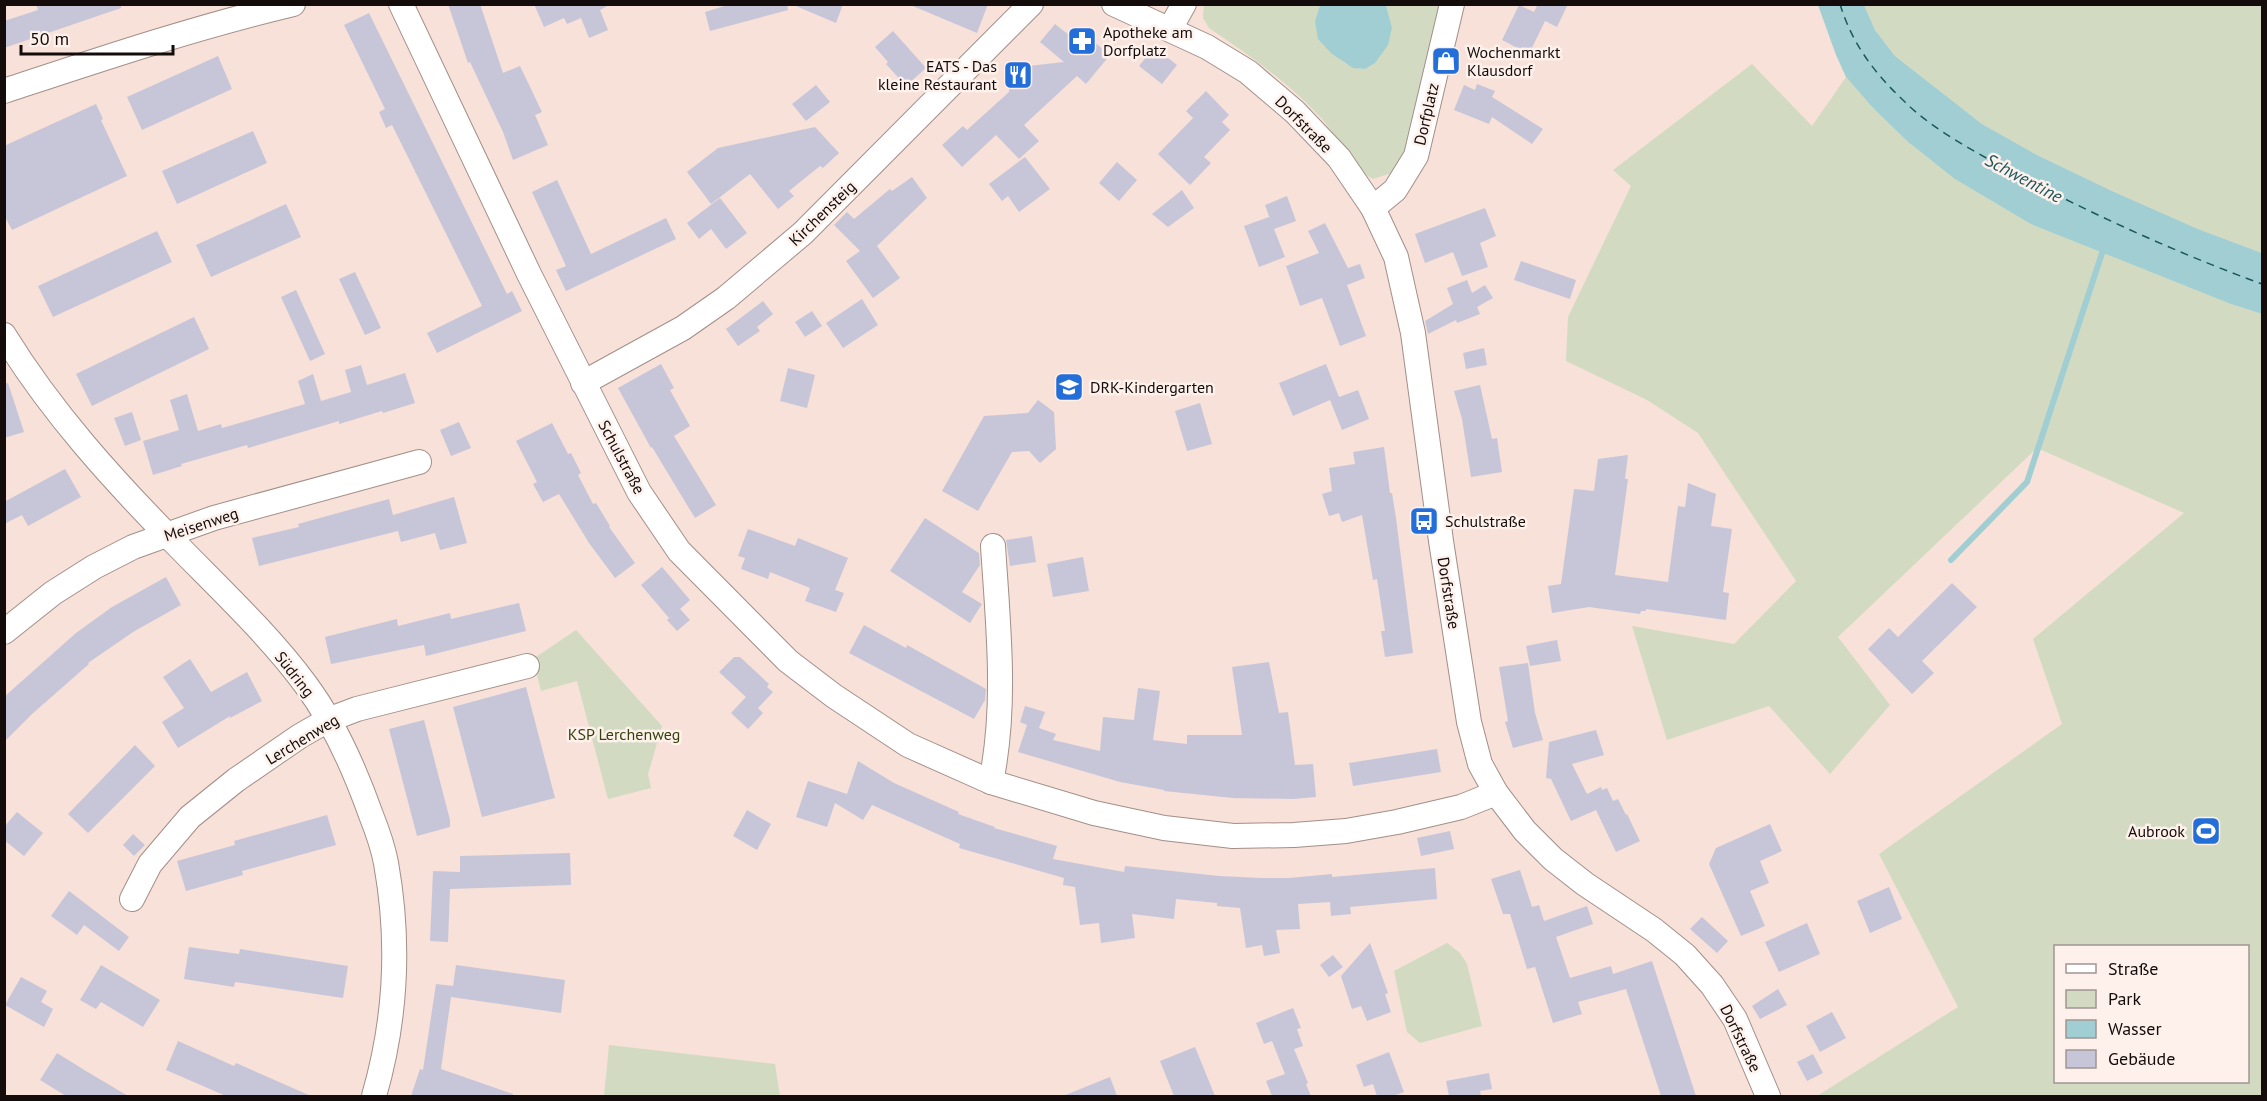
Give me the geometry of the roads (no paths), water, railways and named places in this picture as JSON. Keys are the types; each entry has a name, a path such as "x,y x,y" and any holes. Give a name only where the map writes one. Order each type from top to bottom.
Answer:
{"street":[{"path":"4,92 138,46 293,4"},
{"name":"Schulstraße","path":"401,4 583,383 639,492 679,551 788,661 834,696 908,745 991,782 1104,815 1164,828 1233,836 1346,831 1461,807 1496,793"},
{"name":"Kirchensteig","path":"583,383 683,328 734,291 803,233 1031,4"},
{"name":"Dorfstraße","path":"1114,4 1207,46 1233,62 1295,112 1339,158 1373,208 1396,257 1413,333 1441,541 1469,722 1480,764 1496,793 1525,831 1552,858 1654,930 1685,955 1712,985 1735,1019 1768,1096"},
{"path":"1170,29 1184,4"},
{"name":"Dorfplatz","path":"1373,208 1395,189 1416,156 1452,4"},
{"name":"Südring","path":"4,335 75,436 281,655 306,685 328,720 357,776 386,862 394,942 394,990 388,1043 374,1096"},
{"name":"Meisenweg","path":"4,632 53,593 94,567 133,547 214,518 419,462"},
{"path":"991,782 998,748 1001,710 993,546"},
{"name":"Lerchenweg","path":"132,899 150,864 190,817 245,774 300,736 328,720 357,709 527,666"}],"water":[{"path":"1320,5 1386,5 1392,28 1388,45 1375,63 1365,69 1353,68 1332,54 1318,39 1315,21"},
{"name":"Schwentine","path":"1818,5 1864,5 1875,30 1895,56 1982,124 2037,155 2198,229 2262,253 2262,314 2231,304 2031,224 1955,179 1907,141 1873,108 1846,77"}],"waterway":[{"path":"1951,560 2027,482 2104,247"}],"place":[{"name":"Apotheke am Dorfplatz","path":"1082,41"},
{"name":"Wochenmarkt Klausdorf","path":"1446,61"},
{"name":"EATS - Das kleine Restaurant","path":"1018,75"},
{"name":"DRK-Kindergarten","path":"1069,387"},
{"name":"Schulstraße","path":"1424,521"},
{"name":"Aubrook","path":"2206,831"}],"park label":[{"name":"KSP Lerchenweg","path":"624,734"}]}
